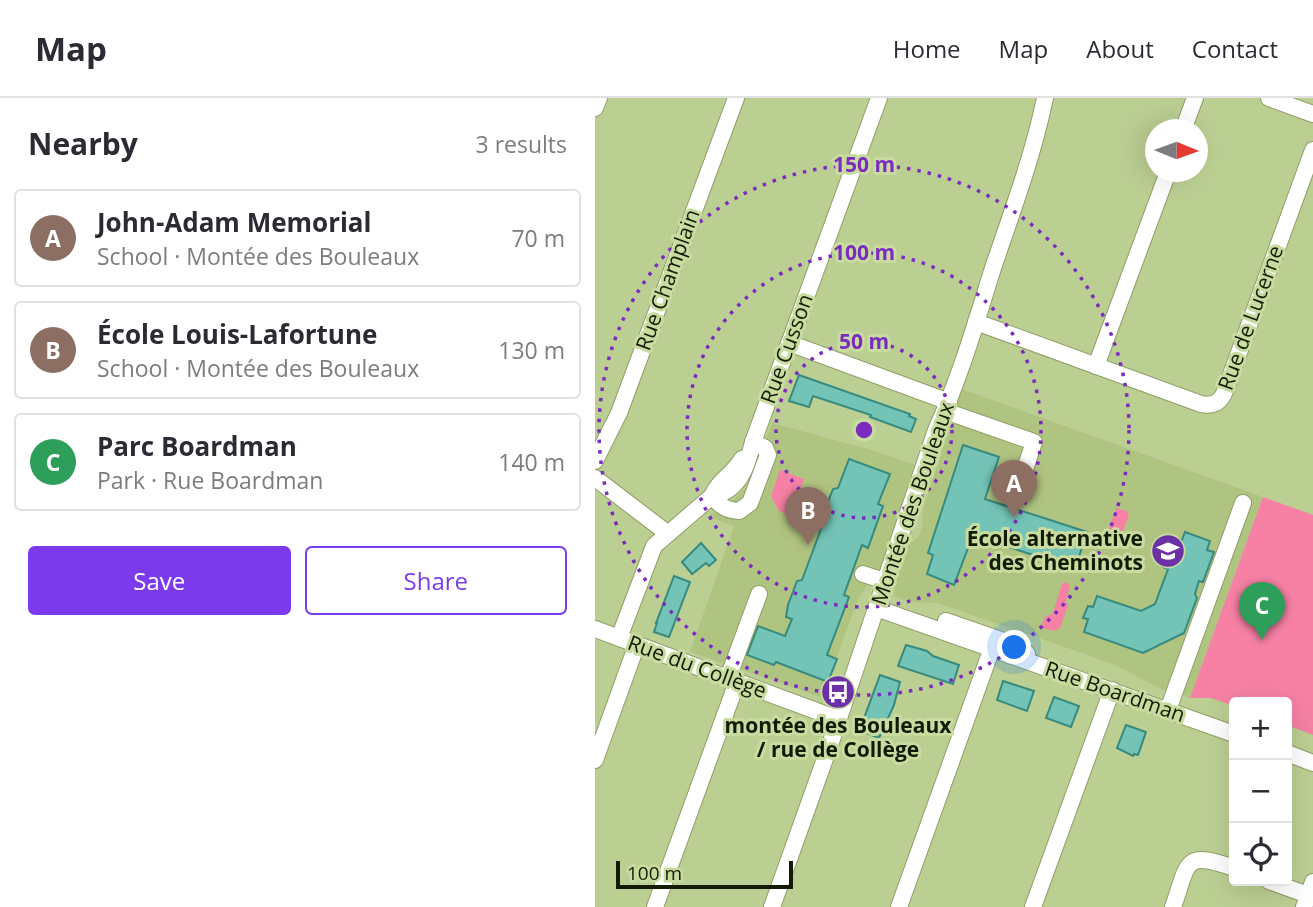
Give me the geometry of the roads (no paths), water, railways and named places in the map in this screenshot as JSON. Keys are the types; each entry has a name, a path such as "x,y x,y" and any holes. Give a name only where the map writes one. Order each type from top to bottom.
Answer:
{"street":[{"path":"595,108 599,98"},
{"name":"Rue Champlain","path":"595,461 619,413 736,98"},
{"name":"Rue Cusson","path":"619,638 651,551 667,533 712,496 723,493 740,478 747,464 879,98"},
{"name":"Montée des Bouleaux","path":"772,907 928,451 947,406 976,322 1028,163 1045,98"},
{"path":"1187,119 1195,98"},
{"path":"1269,98 1293,102 1313,114"},
{"name":"Rue de Lucerne","path":"976,322 1210,405 1221,399 1313,150"},
{"path":"1096,366 1164,182"},
{"path":"789,343 1034,442 1015,499"},
{"path":"712,496 721,507 727,509 739,511 750,503 768,452 763,446 753,442"},
{"path":"595,478 667,533"},
{"path":"1168,710 1243,502"},
{"path":"863,574 885,582"},
{"path":"655,907 733,680 759,594"},
{"name":"Rue Boardman","path":"876,608 1229,732"},
{"path":"920,623 924,618 936,617 1012,643 1026,651 1025,660"},
{"name":"Rue du Collège","path":"595,629 838,719"},
{"path":"595,760 637,644"},
{"path":"899,907 992,649"},
{"path":"1033,907 1112,690"},
{"path":"1292,754 1312,760"},
{"path":"1173,907 1187,868 1194,860 1205,858 1229,866"},
{"path":"1283,886 1308,895"}],"place":[{"name":"John-Adam Memorial","path":"1014,518"},
{"name":"École Louis-Lafortune","path":"808,545"},
{"name":"École alternative des Cheminots","path":"1168,551"},
{"name":"Parc Boardman","path":"1262,640"},
{"name":"montée des Bouleaux / rue de Collège","path":"838,692"}]}
